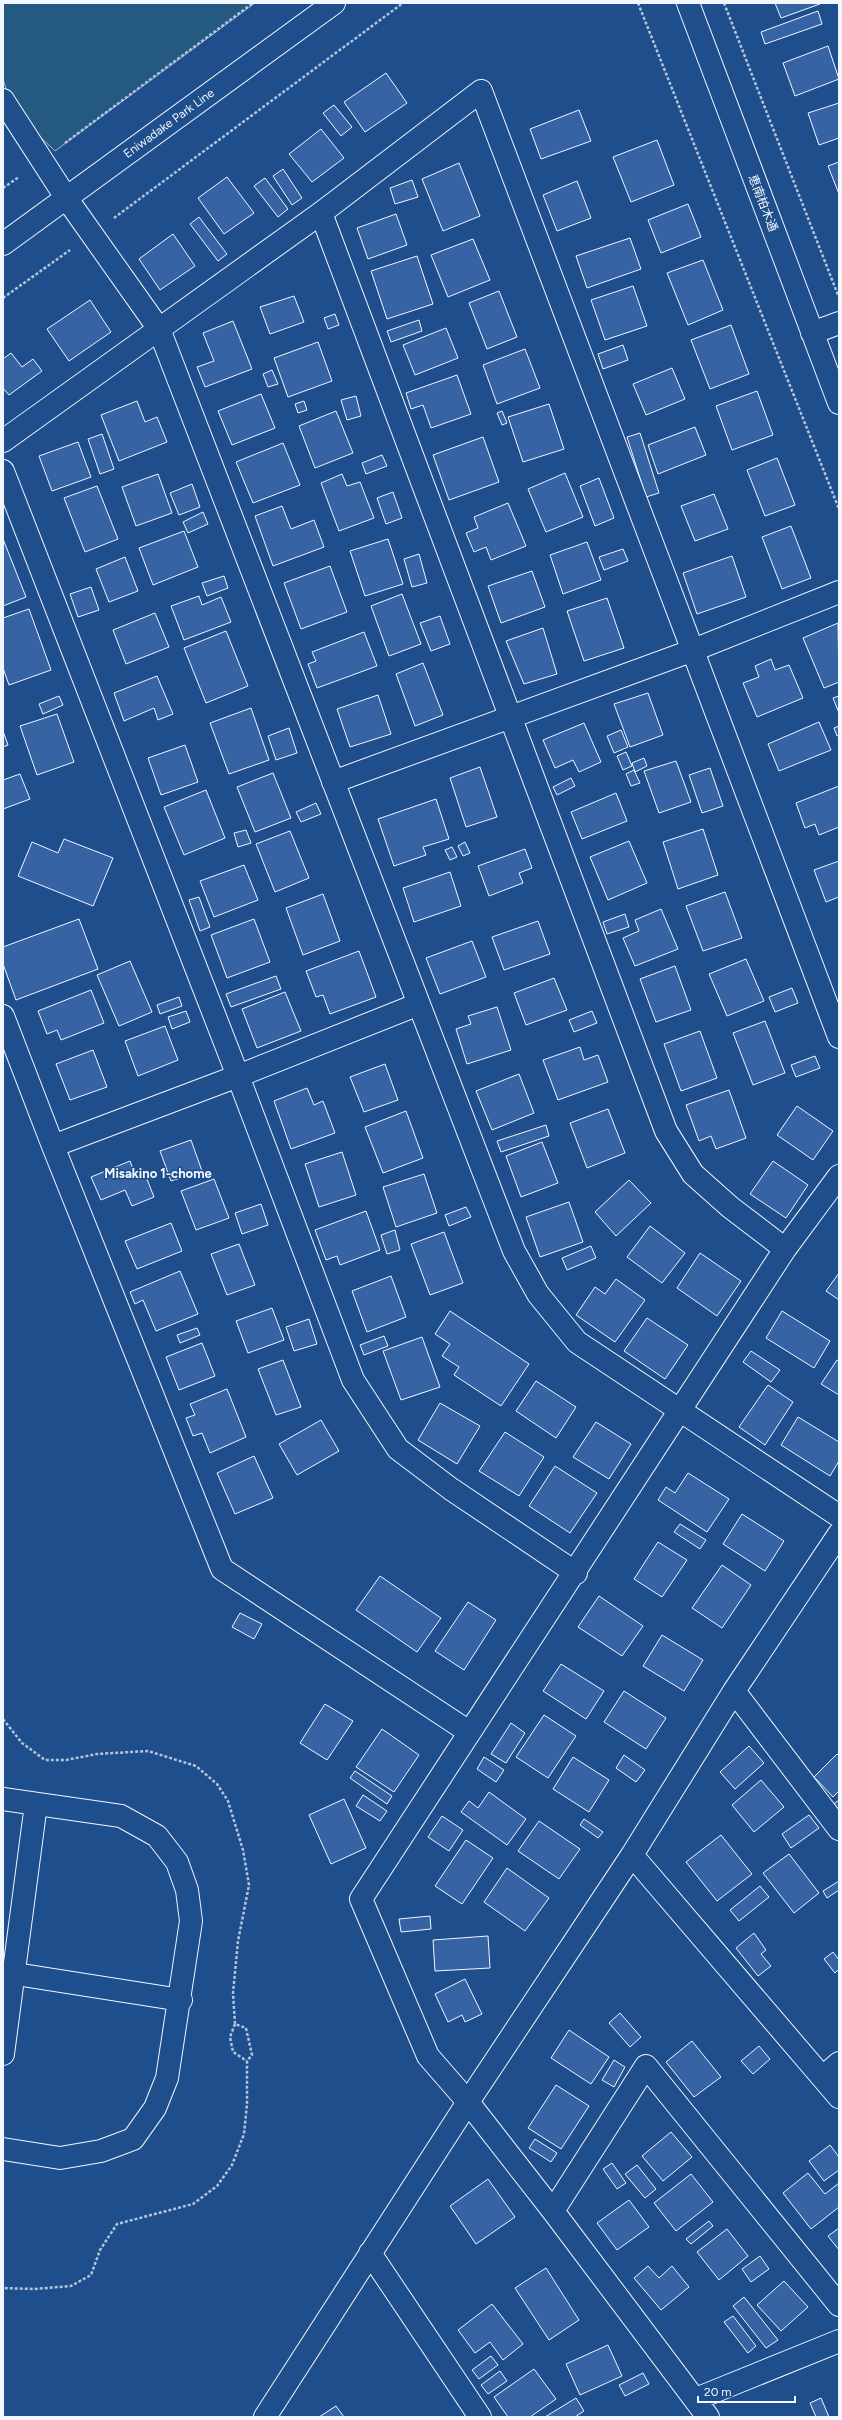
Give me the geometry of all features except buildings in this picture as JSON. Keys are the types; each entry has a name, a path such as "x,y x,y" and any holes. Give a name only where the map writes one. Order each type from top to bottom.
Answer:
{"street":[{"name":"Eniwadake Park Line","path":"3,244 67,199 334,3"},
{"name":"恵南柏木通","path":"688,3 839,403"},
{"path":"3,441 321,213 481,91 839,1037"},
{"path":"3,100 67,199 159,329 514,1251 538,1294 577,1342 839,1516"},
{"path":"321,213 666,1131 693,1174 730,1208 785,1249"},
{"path":"812,333 839,323"},
{"path":"3,471 238,1076 353,1380 398,1449 451,1489 576,1572"},
{"path":"333,782 510,719 692,651 839,592"},
{"path":"53,1146 238,1076 419,1004"},
{"path":"3,1016 53,1146 222,1569 469,1732"},
{"path":"708,2417 696,2399 553,2211 468,2102 428,2056 362,1899 469,1732 681,1412 785,1249 839,1176"},
{"path":"265,2417 468,2102 632,1855 734,1691 839,1534"},
{"path":"734,1691 839,1830"},
{"path":"3,1799 121,1816 157,1836 177,1862 187,1890 191,1921 167,2078 155,2108 133,2139 101,2151 60,2158 3,2149"},
{"path":"3,2054 8,1973 36,1804"},
{"path":"632,1855 831,2070 839,2097"},
{"path":"8,1973 180,2000"},
{"path":"553,2211 646,2066 839,2305"},
{"path":"370,2253 480,2417"},
{"path":"696,2399 839,2341"}],"path":[{"path":"3,188 253,3"},
{"path":"3,298 92,234 403,3"},
{"path":"638,3 839,509"},
{"path":"724,3 839,298"},
{"path":"235,2024 230,2037 233,2052 247,2061"}],"shaded area":[{"path":"3,3 255,3 55,151 13,111 3,79"}],"district":[{"name":"Misakino 1-chome","path":"158,1173"}]}
